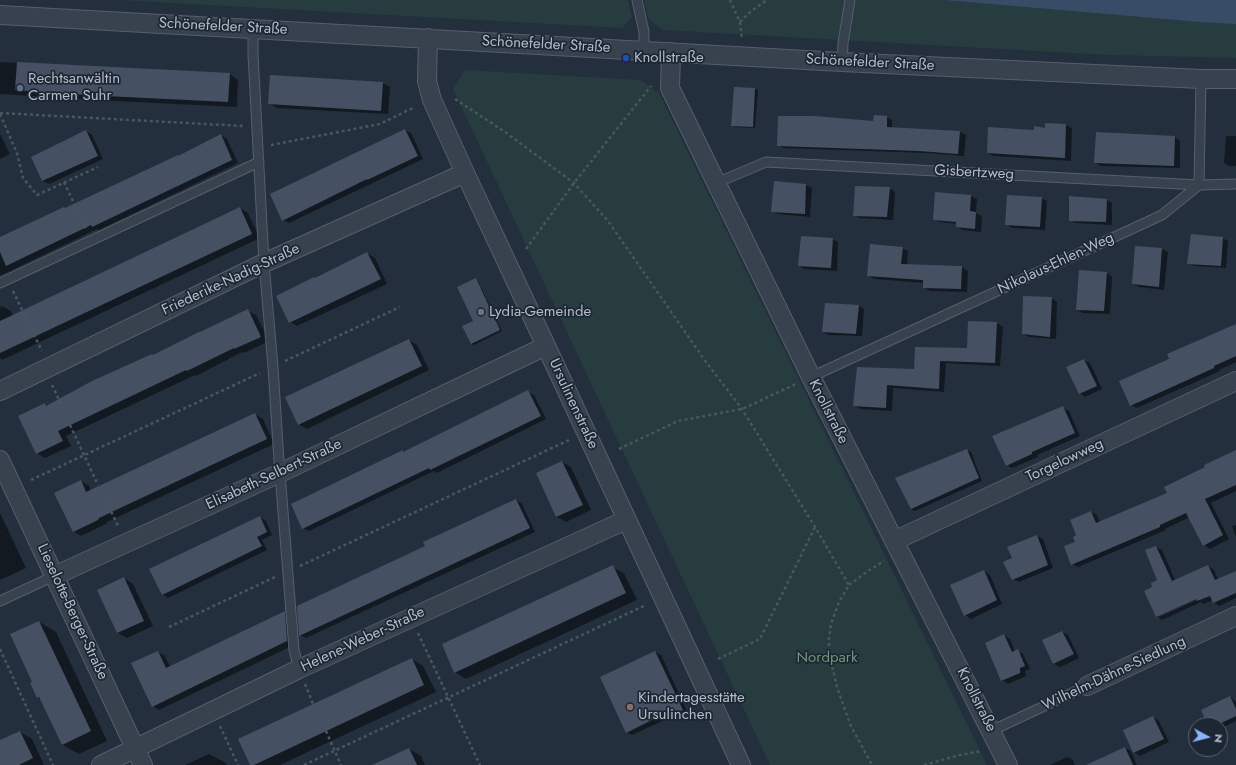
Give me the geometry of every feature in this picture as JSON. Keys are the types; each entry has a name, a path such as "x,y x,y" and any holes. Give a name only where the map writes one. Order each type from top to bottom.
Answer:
{"street":[{"name":"Schönefelder Straße","path":"0,15 842,62 1201,79 1236,79"},
{"name":"Ursulinenstraße","path":"428,38 427,81 429,93 740,765"},
{"name":"Knollstraße","path":"671,52 670,88 810,377 1008,765"},
{"name":"Friederike-Nadig-Straße","path":"0,391 264,263 465,173"},
{"name":"Elisabeth-Selbert-Straße","path":"54,576 280,473 546,346"},
{"name":"Torgelowweg","path":"897,546 1236,381"},
{"name":"Lieselotte-Berger-Straße","path":"0,460 143,765"},
{"name":"Helene-Weber-Straße","path":"102,765 299,669 626,520"},
{"name":"Wilhelm-Dähne-Siedlung","path":"1087,686 1236,616"}],"lane":[{"path":"637,0 644,32 644,50"},
{"path":"842,62 843,43 850,0"},
{"path":"253,29 264,263 294,650 299,669"},
{"path":"1199,185 1201,79"},
{"path":"4,281 259,162"},
{"name":"Gisbertzweg","path":"716,183 766,162 1199,185 1236,184"},
{"name":"Nikolaus-Ehlen-Weg","path":"810,377 1162,215 1199,185"},
{"name":"Elisabeth-Selbert-Straße","path":"0,601 54,576"},
{"name":"Wilhelm-Dähne-Siedlung","path":"991,731 1087,686"}],"path":[{"path":"730,0 740,22 742,38"},
{"path":"740,22 750,12 767,0"},
{"path":"526,249 574,183 653,84"},
{"path":"455,99 505,132 574,183 608,221 706,362 742,409 849,585"},
{"path":"258,147 380,124 415,107"},
{"path":"98,167 37,195 23,178 17,153 0,113 257,127"},
{"path":"64,182 91,240"},
{"path":"4,281 47,368 63,408"},
{"path":"31,480 400,307"},
{"path":"619,449 678,421 742,409 810,377"},
{"path":"70,425 98,486"},
{"path":"169,627 569,440"},
{"path":"106,501 127,543"},
{"path":"718,659 760,639 787,587 815,527"},
{"path":"872,765 850,724 837,686 830,653 829,638 831,624 839,602 849,585 897,546"},
{"path":"304,765 646,605"},
{"path":"411,617 480,765"},
{"path":"0,649 53,765"},
{"path":"213,711 238,765"},
{"path":"326,731 342,765"},
{"path":"924,765 960,755 985,751"}],"green space":[{"path":"120,0 628,0 632,17 622,28"},
{"path":"644,0 1236,0 1236,58 1109,55 663,30 648,18"},
{"name":"Nordpark","path":"465,70 640,80 659,93 987,765 770,765 453,89"}],"water":[{"path":"945,0 1236,0 1236,24 1200,22"}],"building":[{"path":"17,62 230,73 228,102 15,90"},
{"path":"270,75 383,82 381,111 268,104"},
{"path":"734,87 755,88 753,127 731,126"},
{"path":"874,115 887,116 887,127 960,131 958,154 919,151 777,146 778,116 814,116 873,121"},
{"path":"1045,123 1066,124 1065,158 987,153 988,127 1034,130 1034,126 1045,128"},
{"path":"405,129 418,156 367,179 282,221 270,194"},
{"path":"86,130 98,156 42,181 31,157"},
{"path":"1096,132 1175,136 1174,166 1094,163"},
{"path":"221,134 232,160 92,227 91,225 6,266 0,252 0,237 178,156"},
{"path":"774,181 806,184 805,214 771,212"},
{"path":"855,186 890,187 887,217 853,216"},
{"path":"935,192 971,195 970,211 976,212 975,229 956,227 956,222 933,220"},
{"path":"1007,195 1042,197 1040,227 1005,225"},
{"path":"1069,196 1107,199 1106,222 1069,221"},
{"path":"240,207 252,234 0,353 0,321"},
{"path":"1191,234 1223,237 1221,266 1187,264"},
{"path":"801,236 833,238 831,268 798,266"},
{"path":"870,244 903,247 901,264 962,266 961,289 923,288 923,280 867,276"},
{"path":"1135,246 1162,248 1159,287 1132,284"},
{"path":"367,252 381,279 289,323 276,296"},
{"path":"1079,270 1107,272 1104,311 1076,310"},
{"name":"Lydia-Gemeinde","path":"476,278 500,330 471,344 462,326 473,321 457,287"},
{"path":"1023,296 1052,297 1050,337 1022,334"},
{"path":"825,303 859,305 856,334 822,332"},
{"path":"248,309 261,337 234,348 187,371 186,370 58,431 63,441 36,454 18,416 45,403 46,406 92,381 152,354 153,355"},
{"path":"968,321 997,322 995,363 940,361 939,389 887,385 886,408 853,406 857,367 914,369 915,347 967,348"},
{"path":"1236,324 1236,356 1214,366 1214,368 1130,406 1119,381 1169,359 1167,354"},
{"path":"409,339 422,366 298,425 285,397"},
{"path":"1084,359 1097,386 1079,394 1066,367"},
{"path":"528,390 541,416 430,470 429,468 302,529 291,504 403,450 403,452"},
{"path":"1063,406 1075,433 1032,452 1032,454 1006,466 992,436"},
{"path":"255,413 267,439 99,518 98,520 73,532 54,493 81,480 86,492"},
{"path":"967,449 979,478 911,509 895,478"},
{"path":"1236,450 1236,485 1205,499 1223,535 1203,546 1186,513 1160,525 1160,527 1071,565 1064,546 1075,542 1073,537 1076,535 1070,520 1091,511 1096,523 1167,493 1164,487 1205,467 1204,465"},
{"path":"562,461 583,505 556,517 536,473"},
{"path":"516,499 530,528 299,636 297,606 425,546 423,542"},
{"path":"260,516 267,532 257,537 262,546 162,595 149,569"},
{"path":"1037,535 1048,565 1012,580 1003,562 1012,558 1007,547"},
{"path":"1156,546 1172,581 1208,565 1215,580 1236,571 1236,593 1213,603 1210,596 1197,601 1196,599 1156,617 1144,591 1152,587 1151,583 1157,580 1145,550"},
{"path":"613,565 626,593 454,673 442,644"},
{"path":"984,570 997,600 964,616 950,585"},
{"path":"124,577 144,621 117,633 97,590"},
{"path":"285,611 287,641 152,707 131,663 158,651 166,668"},
{"path":"39,621 91,731 62,745 39,697 37,698 30,683 32,682 10,634"},
{"path":"1062,631 1074,654 1053,664 1042,640"},
{"path":"1004,634 1012,652 1018,649 1025,666 1020,668 1020,673 1001,681 985,643"},
{"path":"655,651 683,710 664,719 662,715 626,733 600,677"},
{"path":"412,658 424,685 254,765 250,765 238,739"},
{"path":"1230,696 1236,709 1236,716 1228,720 1228,717 1204,717 1201,710"},
{"path":"1153,716 1164,739 1133,753 1123,730"},
{"path":"20,731 33,758 19,765 0,765 0,740"},
{"path":"1125,747 1133,765 1086,765"},
{"path":"409,748 417,765 372,765"}],"place":[{"name":"Knollstraße","path":"626,58"},
{"name":"Rechtsanwältin Carmen Suhr","path":"20,88"},
{"name":"Lydia-Gemeinde","path":"481,312"},
{"name":"Kindertagesstätte Ursulinchen","path":"630,707"}]}
